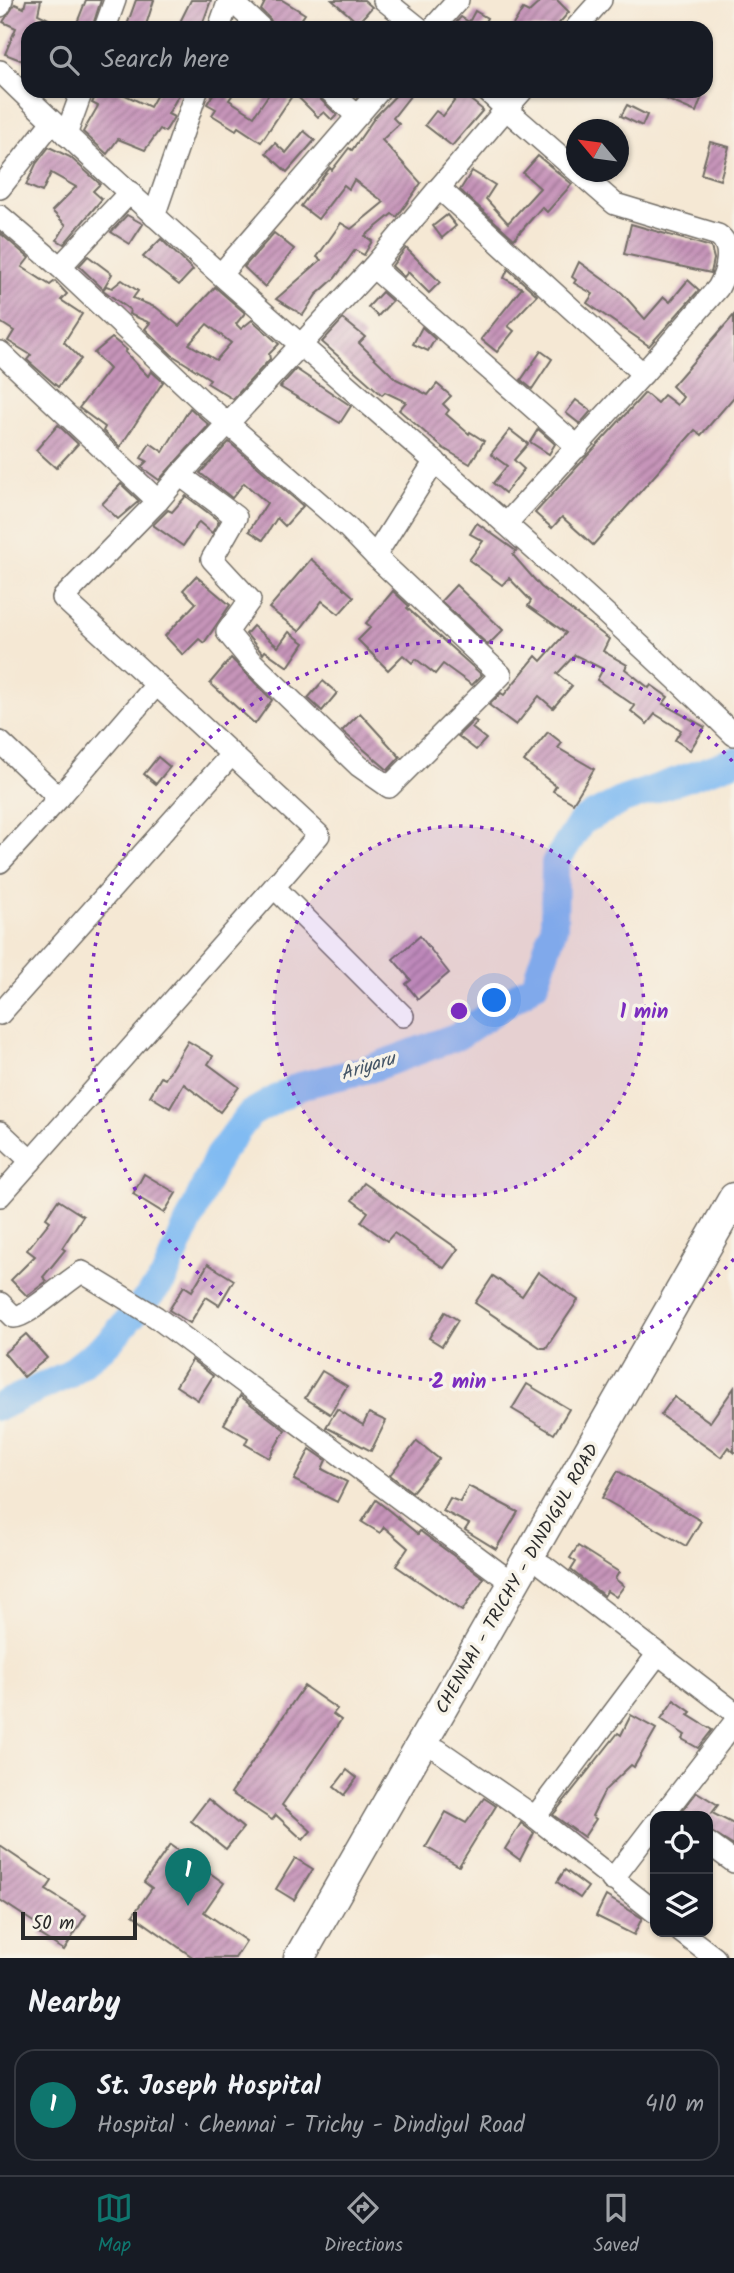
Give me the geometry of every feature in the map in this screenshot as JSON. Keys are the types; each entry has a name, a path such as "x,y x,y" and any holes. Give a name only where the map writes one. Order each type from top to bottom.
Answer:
{"highway":[{"name":"CHENNAI - TRICHY - DINDIGUL ROAD","path":"299,1958 515,1586 734,1198"},
{"name":"CHENNAI - TRICHY - DINDIGUL ROAD","path":"319,1958 734,1231"}],"street":[{"path":"0,6 2,0"},
{"path":"108,21 115,0"},
{"path":"222,21 230,0 253,21"},
{"path":"384,0 410,21"},
{"path":"439,21 458,0"},
{"path":"582,21 601,0"},
{"path":"0,71 21,91"},
{"path":"28,98 154,216 506,524 729,730"},
{"path":"0,188 59,128 78,98"},
{"path":"154,216 195,98"},
{"path":"338,98 357,116"},
{"path":"221,274 373,98"},
{"path":"494,98 615,204 718,235 729,244 728,264 718,288 578,447 506,524"},
{"path":"0,1196 319,835 63,598 158,501 373,267 516,98"},
{"path":"439,188 643,374"},
{"path":"61,267 130,192"},
{"path":"0,216 61,267 230,424 347,527 374,556 501,675 388,787 359,765 250,660 227,632 250,600 212,559 236,517 180,475"},
{"path":"373,267 578,447"},
{"path":"3,361 158,501"},
{"path":"374,556 435,461"},
{"path":"0,862 157,684"},
{"path":"0,742 59,798"},
{"path":"0,1014 232,754"},
{"path":"274,887 403,1016"},
{"path":"0,1132 31,1161"},
{"path":"5,1317 24,1317 62,1283 82,1272 156,1317 515,1586"},
{"path":"544,1566 734,1712"},
{"path":"535,1817 657,1655"},
{"path":"668,1811 734,1723"},
{"path":"438,1751 535,1817 650,1908"},
{"path":"612,1880 650,1833"},
{"path":"713,1847 734,1862"},
{"path":"688,1937 715,1958"}],"building":[{"path":"26,0 41,0 38,14 52,21 21,21 21,60 5,54 16,28 3,22 15,4 24,8"},
{"path":"86,0 101,0 94,21 78,21"},
{"path":"136,0 154,0 147,21 128,21"},
{"path":"191,0 211,0 204,21 180,21"},
{"path":"266,0 282,0 305,14 303,21 271,21 261,10"},
{"path":"332,0 364,0 372,7 360,21 356,21"},
{"path":"542,0 557,0 569,12 561,21 515,21 523,9 529,12"},
{"path":"475,11 487,18 486,21 470,21"},
{"path":"94,98 131,98 150,107 155,98 177,98 168,114 174,117 165,132 160,129 145,150 118,139 107,154 83,132 98,106 92,103"},
{"path":"211,98 230,98 229,100 254,116 266,98 291,98 261,142 212,115 216,109 207,104"},
{"path":"299,98 320,98 337,115 332,120 324,112 318,117"},
{"path":"393,98 409,98 393,118 399,124 382,140 421,183 397,217 392,214 365,236 372,241 364,255 355,250 335,278 316,295 303,315 276,299 321,260 317,257 341,223 351,229 384,202 354,180 349,189 344,185 318,219 301,206 330,168 332,170 349,148 352,150 375,117"},
{"path":"456,98 468,98 483,110 452,146 425,125 436,111 443,116"},
{"path":"663,98 701,98 696,112"},
{"path":"627,105 647,115 642,126 621,116"},
{"path":"304,131 315,140 287,172 266,153 275,143 286,153"},
{"path":"710,142 729,147 720,180 701,174"},
{"path":"49,147 70,157 100,184 93,191 102,199 64,244 57,240 66,225 52,211 76,187 51,173 42,192 26,185 36,164"},
{"path":"538,156 566,179 566,182 572,184 547,212 542,207 514,239 460,190 472,171 495,185 486,199 508,223 540,188 523,173"},
{"path":"127,215 143,224 130,244 111,232"},
{"path":"447,215 456,226 442,238 433,226"},
{"path":"631,224 711,247 714,259 711,273 624,254"},
{"path":"0,233 29,258 22,267 50,285 55,281 67,294 61,300 82,314 64,342 81,359 58,387 27,360 31,355 8,341 14,331 0,322"},
{"path":"274,233 294,249 265,287 244,267"},
{"path":"161,239 193,270 179,285 143,257"},
{"path":"406,248 440,282 429,293 408,272 404,277 392,266"},
{"path":"88,256 112,274 103,289 79,266"},
{"path":"579,262 622,293 645,319 664,297 670,302 688,280 699,290 649,346 587,303 593,294 574,283 576,280 572,277"},
{"path":"508,269 537,295 508,326 514,331 497,352 481,339 522,288 504,278"},
{"path":"122,280 138,291 133,298 157,308 179,326 215,287 245,313 236,324 241,329 252,320 279,344 269,354 270,359 233,399 207,383 210,379 172,355 145,329 150,323 129,314 130,310 103,290 106,286 112,288","holes":["207,324 231,343 216,360 189,344"]},
{"path":"382,292 392,301 378,316 368,307"},
{"path":"734,315 734,397 701,435 695,430 593,545 562,517 552,528 535,513 645,393 657,403 664,395 677,405 683,397 672,386"},
{"path":"343,319 365,337 359,343 396,379 428,395 437,384 451,396 443,404 449,410 446,414 469,434 470,432 484,441 470,464 443,448 399,410 406,402 385,392 382,395 322,342"},
{"path":"422,327 435,339 428,351 413,344"},
{"path":"112,338 127,350 125,352 148,376 151,371 163,382 120,447 103,431 105,427 79,408 109,369 94,353"},
{"path":"541,351 552,359 532,389 521,380"},
{"path":"296,369 351,406 340,423 280,387"},
{"path":"576,400 591,411 580,424 566,413"},
{"path":"190,408 209,425 159,480 141,467 147,461 141,458 150,443 163,452"},
{"path":"58,425 78,444 56,468 36,450"},
{"path":"538,429 555,444 549,454 530,442"},
{"path":"510,430 528,444 514,460 524,469 505,493 493,483 507,466 491,454"},
{"path":"229,442 303,506 285,526 277,518 263,540 249,531 267,503 244,483 232,498 200,473"},
{"path":"121,484 139,501 118,519 102,504"},
{"path":"186,496 219,521 212,533 199,522 183,546 153,525 168,510 172,512"},
{"path":"477,523 516,551 513,555 541,587 609,639 603,651 627,665 625,669 649,688 651,685 668,697 663,704 705,727 690,750 675,740 681,730 655,714 647,724 631,711 635,706 597,680 603,669 575,655 557,674 572,686 553,708 539,696 516,725 489,705 501,693 504,695 536,656 541,661 566,633 528,606 531,601 509,578 502,585 469,560 483,541 470,534"},
{"path":"311,559 354,597 339,614 322,601 299,631 269,608"},
{"path":"196,576 230,605 204,643 199,639 183,655 165,636 196,603 183,590"},
{"path":"456,585 503,630 488,645 441,601"},
{"path":"393,591 409,606 407,608 482,675 472,685 443,664 435,674 416,659 412,663 403,655 388,670 358,640 371,627 366,623"},
{"path":"253,626 278,647 289,632 304,643 288,667 265,651 263,654 246,634"},
{"path":"231,658 272,700 255,724 210,683"},
{"path":"323,681 337,693 322,711 308,698"},
{"path":"360,713 400,757 388,770 342,731"},
{"path":"474,720 477,722 472,728 486,739 476,750 458,736"},
{"path":"548,732 562,743 558,748 594,769 573,803 553,791 556,786 524,761"},
{"path":"158,757 170,767 156,784 144,774"},
{"path":"420,936 449,973 418,999 406,984 411,980 393,959"},
{"path":"188,1041 213,1056 208,1064 239,1087 220,1112 184,1084 170,1108 150,1096 161,1077 165,1079"},
{"path":"144,1174 176,1193 164,1213 133,1194"},
{"path":"364,1183 458,1249 444,1268 394,1233 387,1241 361,1222 368,1212 352,1200"},
{"path":"58,1200 83,1216 62,1248 65,1250 43,1277 47,1281 27,1296 11,1280 35,1256 27,1250 50,1221 46,1218"},
{"path":"208,1264 234,1280 219,1305 206,1297 190,1323 169,1310 184,1286 192,1291"},
{"path":"538,1272 578,1300 546,1348 541,1348 475,1303 493,1276 522,1296"},
{"path":"445,1312 458,1320 442,1346 429,1338"},
{"path":"26,1334 47,1358 24,1377 4,1353"},
{"path":"192,1360 213,1376 198,1400 176,1386"},
{"path":"322,1371 347,1386 330,1414 305,1398"},
{"path":"527,1384 569,1409 554,1434 512,1409"},
{"path":"734,1388 734,1452 728,1447 721,1457 661,1415 674,1397 710,1422"},
{"path":"240,1396 285,1430 269,1458 245,1444 248,1438 224,1424"},
{"path":"337,1409 363,1425 369,1413 386,1421 371,1451 326,1427"},
{"path":"417,1441 439,1459 412,1492 390,1475"},
{"path":"310,1449 326,1460 322,1469 347,1482 337,1502 294,1480"},
{"path":"618,1471 701,1521 686,1546 602,1498"},
{"path":"468,1486 518,1512 496,1549 465,1530 469,1524 443,1511 450,1498 460,1502"},
{"path":"376,1500 418,1534 420,1531 484,1578 462,1611 396,1566 408,1548 384,1527 380,1533 362,1522"},
{"path":"578,1546 619,1572 615,1579 624,1586 616,1597 607,1591 604,1596 571,1570 576,1562 570,1558"},
{"path":"304,1686 337,1709 333,1714 341,1720 282,1805 311,1831 303,1840 276,1815 272,1820 231,1793"},
{"path":"674,1700 691,1712 688,1715 712,1730 698,1748 682,1739 685,1735 661,1719"},
{"path":"631,1715 656,1729 634,1767 631,1765 605,1790 592,1816 596,1819 584,1837 553,1815 618,1733 621,1735"},
{"path":"347,1770 357,1778 344,1795 334,1787"},
{"path":"697,1792 718,1805 713,1812 682,1811"},
{"path":"484,1798 496,1806 459,1866 426,1847 446,1812 466,1823"},
{"path":"208,1799 243,1828 226,1849 191,1821"},
{"path":"713,1814 734,1824 734,1846 713,1833"},
{"path":"521,1823 534,1833 520,1860 505,1849"},
{"path":"170,1845 224,1883 204,1912 246,1941 235,1958 194,1958 133,1915 152,1888 144,1882"},
{"path":"0,1846 52,1881 46,1890 86,1915 64,1950 40,1935 44,1929 0,1900"},
{"path":"295,1858 313,1869 294,1900 276,1889"},
{"path":"565,1870 588,1887 580,1898 557,1882"},
{"path":"606,1896 642,1918 634,1935 596,1916"}],"waterway":[{"name":"Ariyaru","path":"0,1406 67,1375 111,1340 163,1280 218,1156 250,1114 299,1086 369,1069 458,1036 535,984 554,927 555,863 582,821 623,800 734,761"}],"place":[{"name":"St. Joseph Hospital","path":"188,1906"}]}
